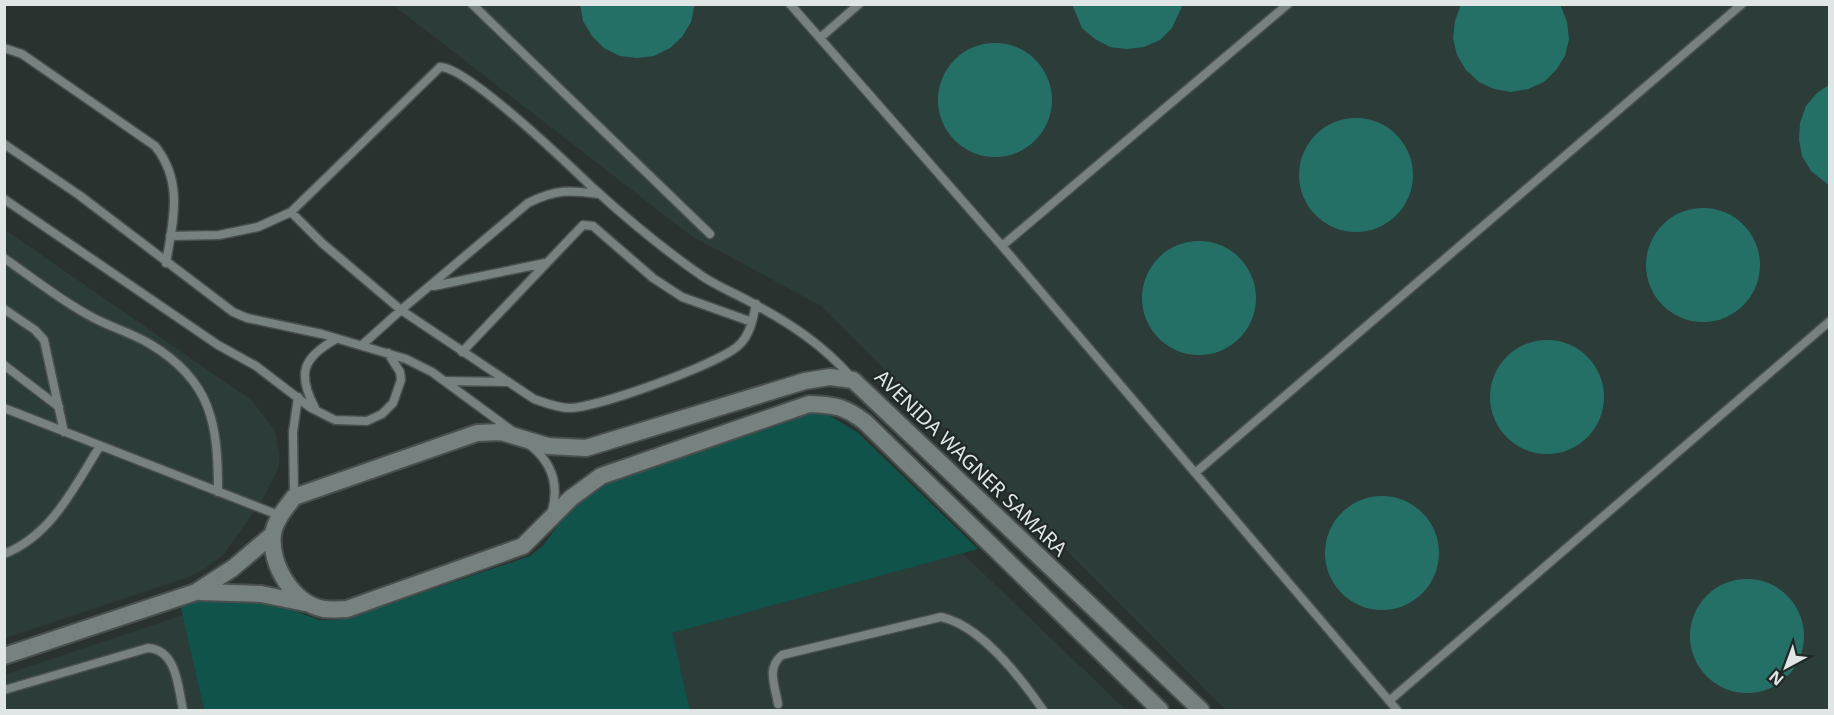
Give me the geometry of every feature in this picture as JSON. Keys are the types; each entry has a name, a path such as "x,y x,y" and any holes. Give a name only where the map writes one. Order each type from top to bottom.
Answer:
{"street":[{"name":"AVENIDA WAGNER SAMARA","path":"294,497 477,433 501,432 548,446 586,448 805,381 830,377 853,380 1201,711"},
{"path":"196,592 261,594 309,603 324,609 347,609 523,546 571,498 601,476 809,404 831,405 848,409 1160,711"},
{"path":"4,656 196,592 224,574 273,534 281,516 294,497"},
{"path":"273,534 278,568 297,595 309,603"}],"lane":[{"path":"472,4 710,234"},
{"path":"790,4 1002,246 1397,711"},
{"path":"820,38 859,4"},
{"path":"1271,4 1278,13"},
{"path":"1002,246 1288,4"},
{"path":"1195,473 1742,4"},
{"path":"4,48 22,54 155,146 165,158 173,181 175,207 166,262"},
{"path":"170,236 219,235 258,227 291,212 434,73 444,67 482,90 638,229 703,277 756,304 806,335 829,352 853,380"},
{"path":"4,144 79,195 201,290 247,318 362,345 388,353 432,372 543,455 553,476 556,499 549,520"},
{"path":"362,345 528,203 549,193 567,189 601,195"},
{"path":"4,199 218,345 256,366 316,410 335,420 367,421 382,414 393,403 401,380 400,372 388,353"},
{"path":"291,212 322,243 401,310 534,399 558,408 572,408 633,392 724,356 745,339 756,304"},
{"path":"462,352 580,226 588,225 681,297 752,322"},
{"path":"4,258 91,317 149,343 183,367 194,380 210,413 218,443 218,492"},
{"path":"432,287 545,263"},
{"path":"4,309 35,330 44,340 64,432"},
{"path":"1389,701 1830,321"},
{"path":"316,410 303,378 307,363 314,352 336,339"},
{"path":"4,365 59,407"},
{"path":"445,381 507,382"},
{"path":"294,497 293,432 298,397"},
{"path":"4,408 281,516"},
{"path":"4,554 25,546 60,511 100,446"},
{"path":"778,704 772,668 773,662 782,655 941,617 957,621 973,632 999,656 1043,711"},
{"path":"4,690 148,648 159,649 168,655 172,665 183,711"}],"shaded area":[{"path":"393,5 1829,5 1829,710 1226,710 821,306 690,235"},
{"path":"4,229 251,400 275,430 279,453 279,467 260,504 223,555 206,568 188,577 5,638"},
{"path":"962,553 1126,710 690,710 671,633"},
{"path":"183,615 204,710 5,710 4,675"}],"green space":[{"path":"806,414 827,414 858,433 978,549 672,633 690,710 204,710 180,603 208,595 270,602 319,620 335,620 357,615 530,556 542,547 579,497 624,473"}],"building":[{"path":"580,4 695,4 691,22 682,37 670,48 654,56 637,58 620,56 604,48 592,36 583,21"},
{"path":"1072,4 1183,4 1172,28 1160,40 1144,47 1127,49 1110,47 1095,39 1082,28"},
{"path":"1461,4 1560,4 1567,22 1569,39 1565,56 1544,82 1528,89 1511,92 1494,89 1479,82 1466,70 1457,55 1453,38 1455,21"},
{"path":"995,43 1017,47 1036,59 1048,78 1052,100 1048,122 1036,141 1017,153 995,157 973,153 954,141 942,122 938,100 942,78 954,59 973,47"},
{"path":"1830,84 1830,186 1811,171 1802,156 1799,140 1800,123 1806,106 1817,93"},
{"path":"1356,118 1378,122 1397,134 1409,153 1413,175 1409,197 1397,216 1378,228 1356,232 1334,228 1315,216 1303,197 1299,175 1303,153 1315,134 1334,122"},
{"path":"1703,208 1725,212 1744,224 1756,243 1760,265 1756,287 1744,306 1725,318 1703,322 1681,318 1662,306 1650,287 1646,265 1650,243 1662,224 1681,212"},
{"path":"1199,241 1221,245 1240,257 1252,276 1256,298 1252,320 1240,339 1221,351 1199,355 1177,351 1158,339 1146,320 1142,298 1146,276 1158,257 1177,245"},
{"path":"1547,340 1569,344 1588,356 1600,375 1604,397 1600,419 1588,438 1569,450 1547,454 1525,450 1506,438 1494,419 1490,397 1494,375 1506,356 1525,344"},
{"path":"1382,496 1404,500 1423,512 1435,531 1439,553 1435,575 1423,594 1404,606 1382,610 1360,606 1341,594 1329,575 1325,553 1329,531 1341,512 1360,500"},
{"path":"1747,579 1769,583 1788,595 1800,614 1804,636 1800,658 1788,677 1769,689 1747,693 1725,689 1706,677 1694,658 1690,636 1694,614 1706,595 1725,583"}]}
